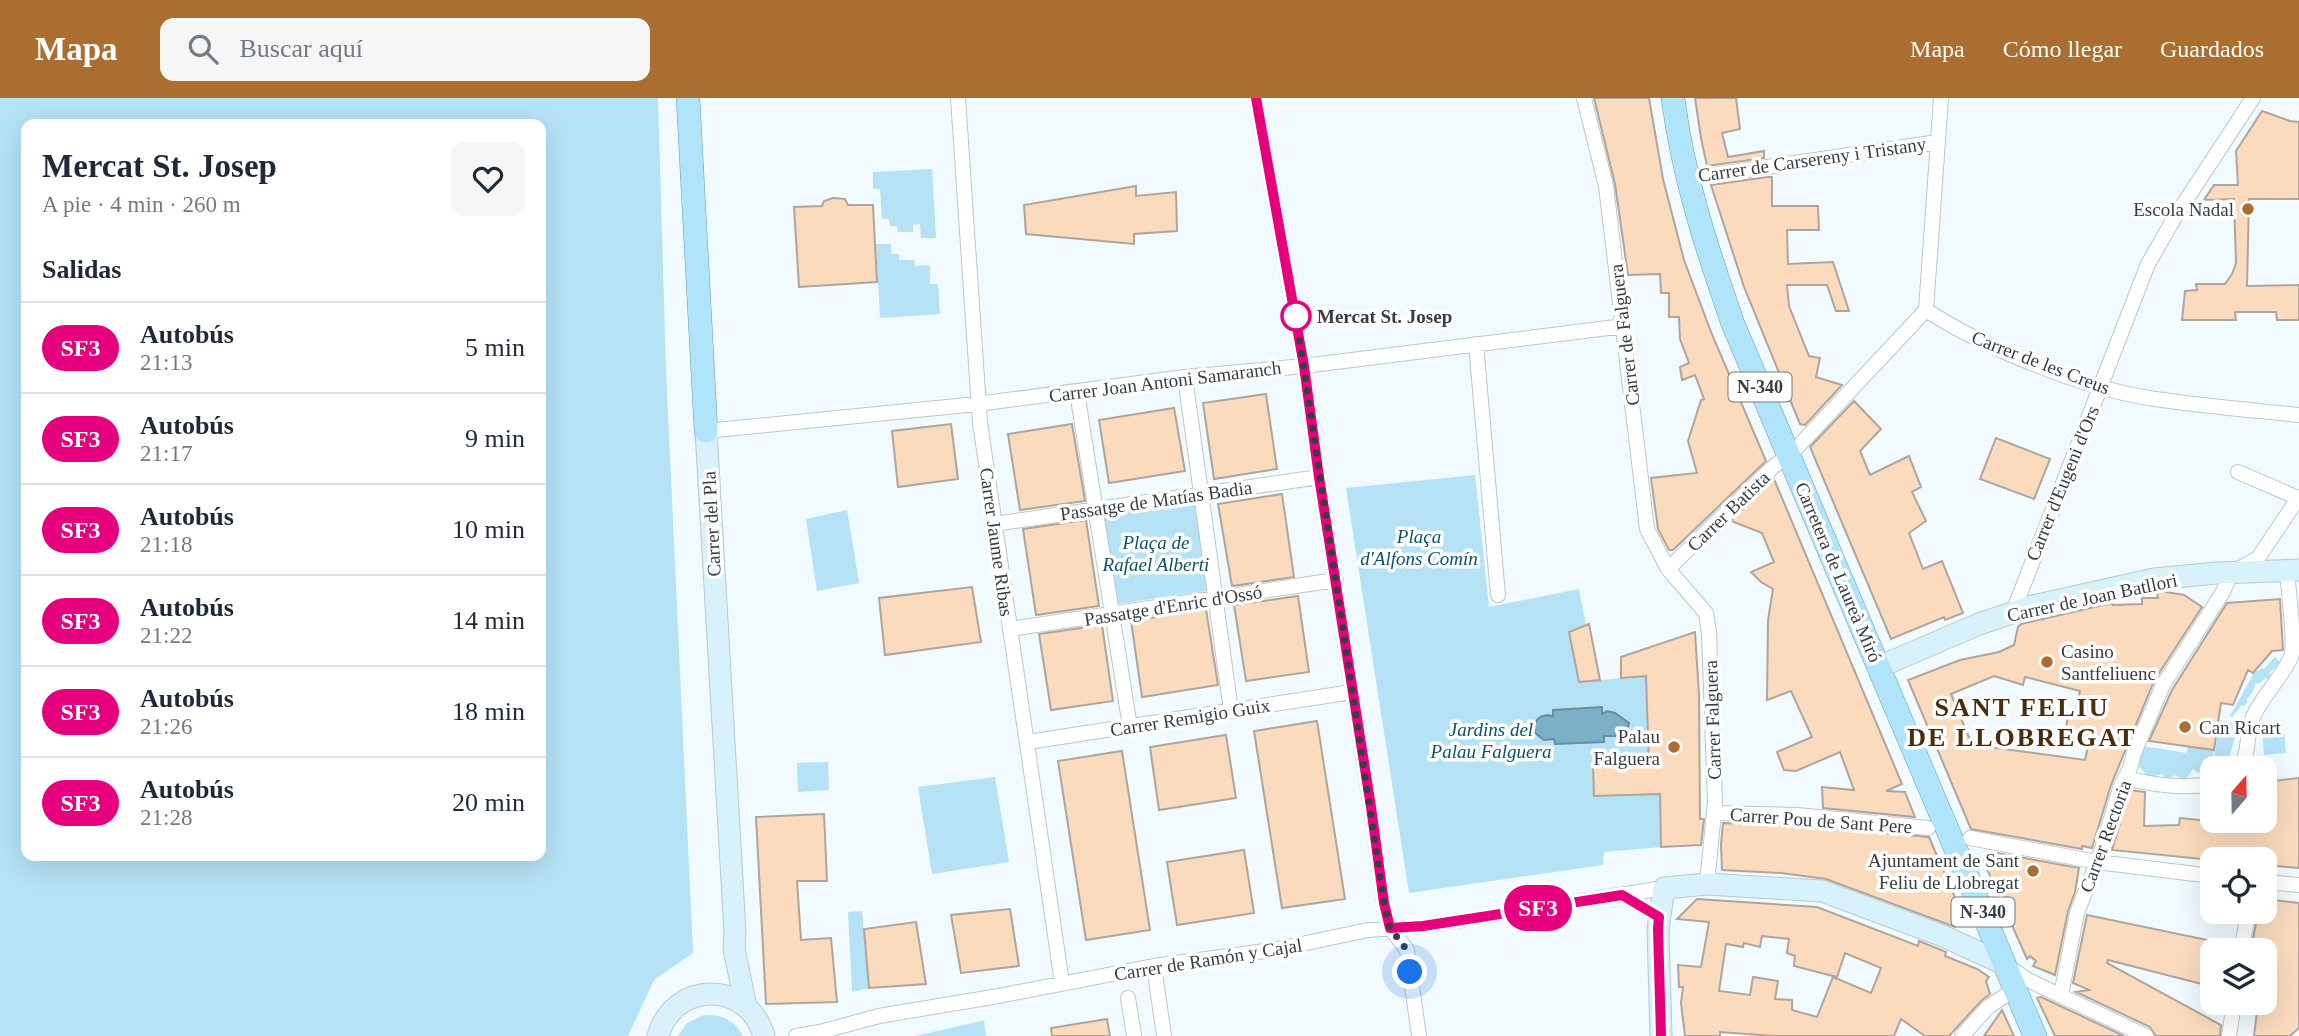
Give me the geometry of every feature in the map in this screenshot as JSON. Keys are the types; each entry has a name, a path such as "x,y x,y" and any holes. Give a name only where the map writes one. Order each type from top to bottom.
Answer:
{"main road":[{"name":"Carrer del Pla","path":"688,98 706,431"},
{"name":"Carretera de Laureà Miró","path":"1673,98 1686,176 1703,237 1733,324 1796,448 1879,667 2035,1036"}],"street":[{"name":"Carrer Jaume Ribas","path":"958,98 977,404 1062,984"},
{"path":"1256,98 1304,366 1384,903 1390,928 1407,950 1419,1036"},
{"name":"Carrer de Falguera","path":"1584,98 1606,186 1647,529 1668,569"},
{"path":"1796,448 1926,310 1941,98"},
{"name":"Carrer d'Eugeni d'Ors","path":"2013,612 2148,264 2175,217 2253,98"},
{"name":"Carrer de Carsereny i Tristany","path":"1686,176 1706,176 1938,142"},
{"name":"Carrer de les Creus","path":"1926,310 1951,326 2018,357 2101,386 2153,399 2299,415"},
{"name":"Carrer Joan Antoni Samaranch","path":"706,431 977,404 1624,326"},
{"path":"1476,344 1498,595"},
{"path":"1185,377 1231,711"},
{"path":"1077,392 1130,727"},
{"name":"Carrer del Pla","path":"706,431 734,949 747,1007 758,1020 764,1036"},
{"name":"Carrer Batista","path":"1668,569 1796,448"},
{"path":"2231,573 2258,558 2299,498 2238,472"},
{"name":"Passatge de Matías Badia","path":"994,524 1319,477"},
{"name":"Carrer Falguera","path":"1668,569 1706,613 1710,634 1715,813 1707,884"},
{"path":"2245,756 2249,744 2248,730 2254,714 2293,655 2293,571"},
{"name":"Carrer de Joan Batllori","path":"1879,667 1979,624 2033,606 2154,579 2293,571"},
{"name":"Carrer Rectoria","path":"2061,995 2077,913 2125,778 2163,685 2223,592 2231,573"},
{"name":"Passatge d'Enric d'Ossó","path":"1010,629 1336,580"},
{"name":"Carrer Remigio Guix","path":"1028,742 1352,692"},
{"path":"2125,778 2168,786 2200,786"},
{"name":"Carrer Pou de Sant Pere","path":"1715,813 1797,815 1928,828"},
{"path":"1970,838 2097,862 2200,875"},
{"path":"2277,883 2299,885"},
{"name":"Carrer de Ramón y Cajal","path":"796,1036 879,1016 1154,966 1273,950 1390,928 1423,926 1664,888 1707,884 1822,891 1943,936 2004,964"},
{"path":"1661,1036 1658,929 1664,888"},
{"path":"1622,895 1659,917"},
{"name":"Carrer del Pla","path":"707,994 717,983 734,949"},
{"path":"2004,964 2028,981 2146,1036"},
{"path":"1154,966 1164,1036"},
{"path":"1962,1036 1988,1007 2014,990"},
{"path":"658,1036 663,1022 678,1004 692,997 707,994 731,998 747,1007"},
{"path":"1128,998 1134,1036"},
{"path":"2229,1036 2232,1015"}],"green space":[{"path":"0,98 658,98 666,370 693,953 654,980 628,1036 0,1036"},
{"path":"932,169 936,238 921,238 920,224 913,225 913,232 898,232 897,226 890,226 889,219 882,219 880,189 873,189 873,172"},
{"path":"876,244 891,244 891,254 899,254 899,260 914,260 915,266 930,265 930,284 938,284 940,314 880,318"},
{"name":"Jardins del Palau Falguera","path":"1475,475 1489,607 1579,589 1586,625 1569,632 1579,682 1646,676 1649,764 1593,767 1594,796 1660,794 1661,847 1604,852 1603,865 1409,893 1346,488"},
{"name":"Plaça de Rafael Alberti","path":"1195,502 1207,591 1116,604 1104,516"},
{"path":"847,510 859,583 817,591 806,519"},
{"path":"2275,657 2279,665 2269,673 2271,675 2268,679 2255,684 2253,692 2246,700 2248,702 2230,716 2254,673 2264,669"},
{"path":"2220,720 2239,725 2229,756 2215,756"},
{"path":"2284,730 2286,753 2264,755 2262,732"},
{"path":"2143,746 2186,753 2188,747 2214,750 2214,756 2200,756 2200,772 2193,769 2185,780 2174,775 2168,780 2162,774 2149,778 2139,766"},
{"path":"828,762 829,790 798,792 797,763"},
{"path":"995,777 1009,862 932,874 918,787"},
{"path":"862,911 869,988 852,992 848,912"},
{"path":"704,1015 727,1019 743,1036 678,1036 687,1023"},
{"path":"986,1020 986,1036 915,1036"}],"shaded area":[{"path":"1602,707 1602,714 1607,711 1615,713 1629,723 1628,727 1615,736 1604,736 1604,742 1555,744 1554,739 1544,740 1535,733 1538,719 1553,716 1553,710"}],"building":[{"path":"1594,98 1649,98 1663,179 1684,260 1711,332 1766,461 1673,550 1669,550 1658,529 1651,478 1697,473 1688,441 1701,400 1704,399 1695,375 1682,380 1680,367 1689,363 1680,339 1679,317 1669,317 1669,293 1661,293 1660,274 1628,275 1615,184"},
{"path":"1695,98 1736,98 1740,129 1722,133 1728,157 1764,151 1764,158 1707,166"},
{"path":"2262,111 2299,122 2299,199 2249,199 2247,286 2299,285 2299,320 2277,320 2276,312 2235,312 2236,320 2182,320 2185,291 2197,290 2196,284 2225,284 2232,274 2236,263 2234,199 2204,200 2214,185 2238,185 2236,151"},
{"path":"1772,177 1772,206 1818,206 1819,230 1787,230 1788,264 1833,262 1849,311 1836,311 1827,285 1787,285 1789,306 1809,356 1820,358 1816,377 1842,385 1805,425 1800,424 1744,287 1711,185"},
{"path":"1136,186 1136,196 1176,192 1177,231 1134,234 1134,244 1026,234 1024,205"},
{"path":"833,198 845,199 848,205 873,205 877,282 799,287 794,207 822,206 824,201"},
{"path":"1266,394 1277,469 1214,479 1203,403"},
{"path":"1854,401 1881,429 1860,451 1870,475 1909,456 1921,487 1912,492 1926,521 1909,533 1923,569 1942,561 1963,613 1945,620 1944,617 1891,639 1810,447"},
{"path":"1174,408 1185,471 1109,483 1099,420"},
{"path":"951,424 958,479 898,487 892,431"},
{"path":"1072,424 1085,501 1020,510 1008,434"},
{"path":"1996,438 2050,459 2034,499 1980,479"},
{"path":"1774,479 1902,784 1886,791 1905,792 1915,817 1823,808 1822,787 1854,790 1840,752 1796,771 1784,770 1777,752 1812,737 1791,691 1767,700 1768,620 1773,589 1751,572 1774,562 1762,533 1731,521"},
{"path":"1282,494 1294,577 1232,586 1218,504"},
{"path":"1086,520 1099,606 1036,615 1023,529"},
{"path":"972,587 981,642 885,655 879,598"},
{"path":"2157,592 2184,595 2202,607 2154,681 2111,785 2092,848 2082,846 2082,849 1971,829 1908,680 1960,660 1999,652 2014,645 2021,624 2112,603 2142,604 2142,598 2158,598","holes":["1994,676 2023,685 2025,677 2080,691 2074,718 2068,716 2064,740 2088,747 2085,760 1974,745 1973,747 1951,694"]},
{"path":"1298,596 1309,672 1246,681 1234,605"},
{"path":"2280,599 2283,650 2272,651 2253,673 2248,670 2233,705 2221,703 2214,750 2149,741 2172,690 2227,603"},
{"path":"1206,609 1218,685 1142,697 1131,621"},
{"path":"1589,624 1600,680 1579,682 1569,632"},
{"path":"1102,625 1113,701 1051,710 1039,634"},
{"name":"Palau Falguera","path":"1695,632 1699,695 1700,819 1704,819 1701,845 1661,847 1660,794 1594,796 1593,767 1649,764 1646,676 1621,678 1621,657"},
{"path":"1317,721 1345,899 1282,908 1254,731"},
{"path":"1226,735 1236,798 1159,810 1150,747"},
{"path":"1122,751 1150,930 1086,940 1058,761"},
{"path":"2299,778 2299,868 2277,866 2277,847 2200,847 2200,859 2112,850 2130,790 2145,792 2144,826 2179,825 2180,818 2200,820 2200,833 2277,833 2277,781"},
{"path":"824,814 827,881 797,881 801,940 831,938 837,1002 766,1004 756,817"},
{"path":"1723,823 1796,825 1929,837 1960,909 1955,927 1826,879 1722,870"},
{"path":"1244,850 1254,913 1177,925 1167,862"},
{"path":"1991,852 2079,868 2055,975 2033,966 2036,961 2030,956 2027,959 1983,860"},
{"path":"1697,899 1817,907 1918,946 1919,941 1946,952 1945,956 1989,977 1986,981 1990,994 1949,1036 1925,1036 1901,1019 1894,1036 1774,1036 1720,1032 1720,1036 1685,1036 1681,1003 1683,987 1679,987 1678,965 1701,967 1709,922 1677,919","holes":["1762,936 1789,939 1787,953 1795,956 1794,966 1837,977 1845,953 1881,968 1871,993 1833,977 1817,1017 1792,1010 1792,1000 1775,999 1778,981 1753,977 1750,995 1719,991 1726,944 1743,947 1744,943 1760,947"]},
{"path":"2277,900 2299,903 2299,1028 2290,1036 2254,1036 2257,1015 2277,1015 2277,938 2253,938 2256,924 2277,924"},
{"path":"1010,909 1019,966 961,973 951,915"},
{"path":"2087,915 2200,939 2200,983 2108,960 2107,963 2221,1025 2220,1036 2156,1036 2150,1027 2076,992 2089,990 2073,983"},
{"path":"916,922 926,984 869,988 864,929"},
{"path":"2041,997 2124,1036 2055,1036 2037,998"},
{"path":"2002,1010 2014,1036 1984,1036"},
{"path":"1107,1019 1110,1036 1052,1036 1051,1028"}],"bus line":[{"name":"SF3","path":"1256,98 1304,366 1384,903 1390,928 1423,926 1622,895 1659,917 1661,1036"}],"place":[{"name":"Escola Nadal","path":"2248,209"},
{"name":"Mercat St. Josep","path":"1296,316"},
{"name":"Casino Santfeliuenc","path":"2047,662"},
{"name":"Can Ricart","path":"2185,727"},
{"name":"Palau Falguera","path":"1674,747"},
{"name":"Ajuntament de Sant Feliu de Llobregat","path":"2033,871"}],"district":[{"name":"SANT FELIU DE LLOBREGAT","path":"2022,722"}],"route":[{"path":"1296,316 1384,903 1390,928 1407,950 1410,972"}],"park label":[{"name":"Plaça d'Alfons Comín","path":"1419,547"}]}
